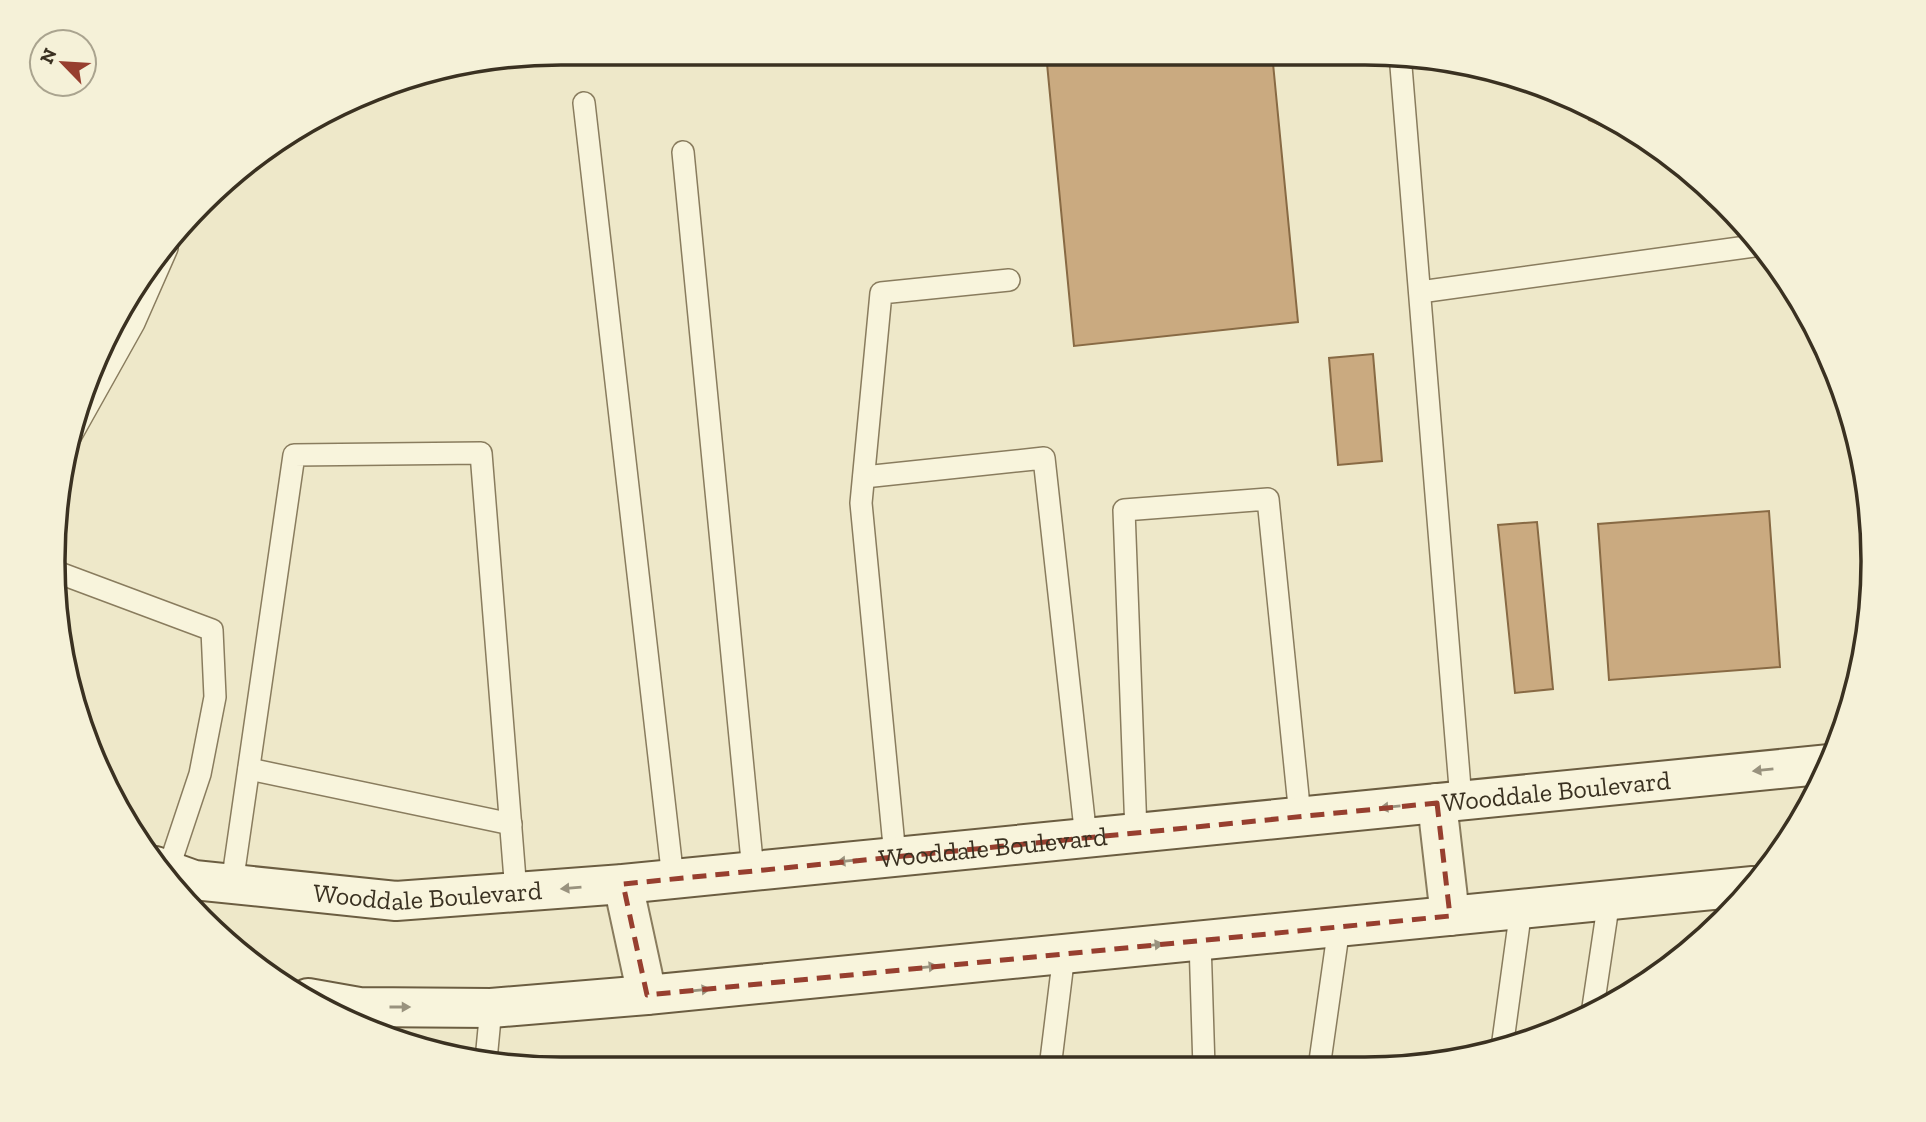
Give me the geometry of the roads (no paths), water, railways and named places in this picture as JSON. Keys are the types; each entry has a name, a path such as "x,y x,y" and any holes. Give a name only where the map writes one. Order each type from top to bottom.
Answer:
{"street":[{"name":"Wooddale Boulevard","path":"176,873 194,880 396,901 623,884 1817,765"},
{"path":"1449,802 1450,916"},
{"path":"623,884 647,995"},
{"path":"359,1014 491,1008 647,995 1738,887"}],"lane":[{"path":"1401,66 1420,292 1449,802"},
{"path":"584,103 673,879"},
{"path":"683,152 753,871"},
{"path":"1420,292 1749,247"},
{"path":"93,397 134,323 155,276"},
{"path":"895,856 861,503 881,293 1009,280"},
{"path":"232,884 294,455 481,453 516,892"},
{"path":"864,477 1044,458 1086,838"},
{"path":"1136,832 1124,510 1268,499 1300,816"},
{"path":"65,575 212,631 215,697 200,774 164,860"},
{"path":"249,769 511,824"},
{"path":"1597,999 1609,900"},
{"path":"1503,1037 1521,909"},
{"path":"1321,1057 1339,927"},
{"path":"1200,941 1204,1057"},
{"path":"1051,1057 1064,954"},
{"path":"487,1052 491,1008"}]}
